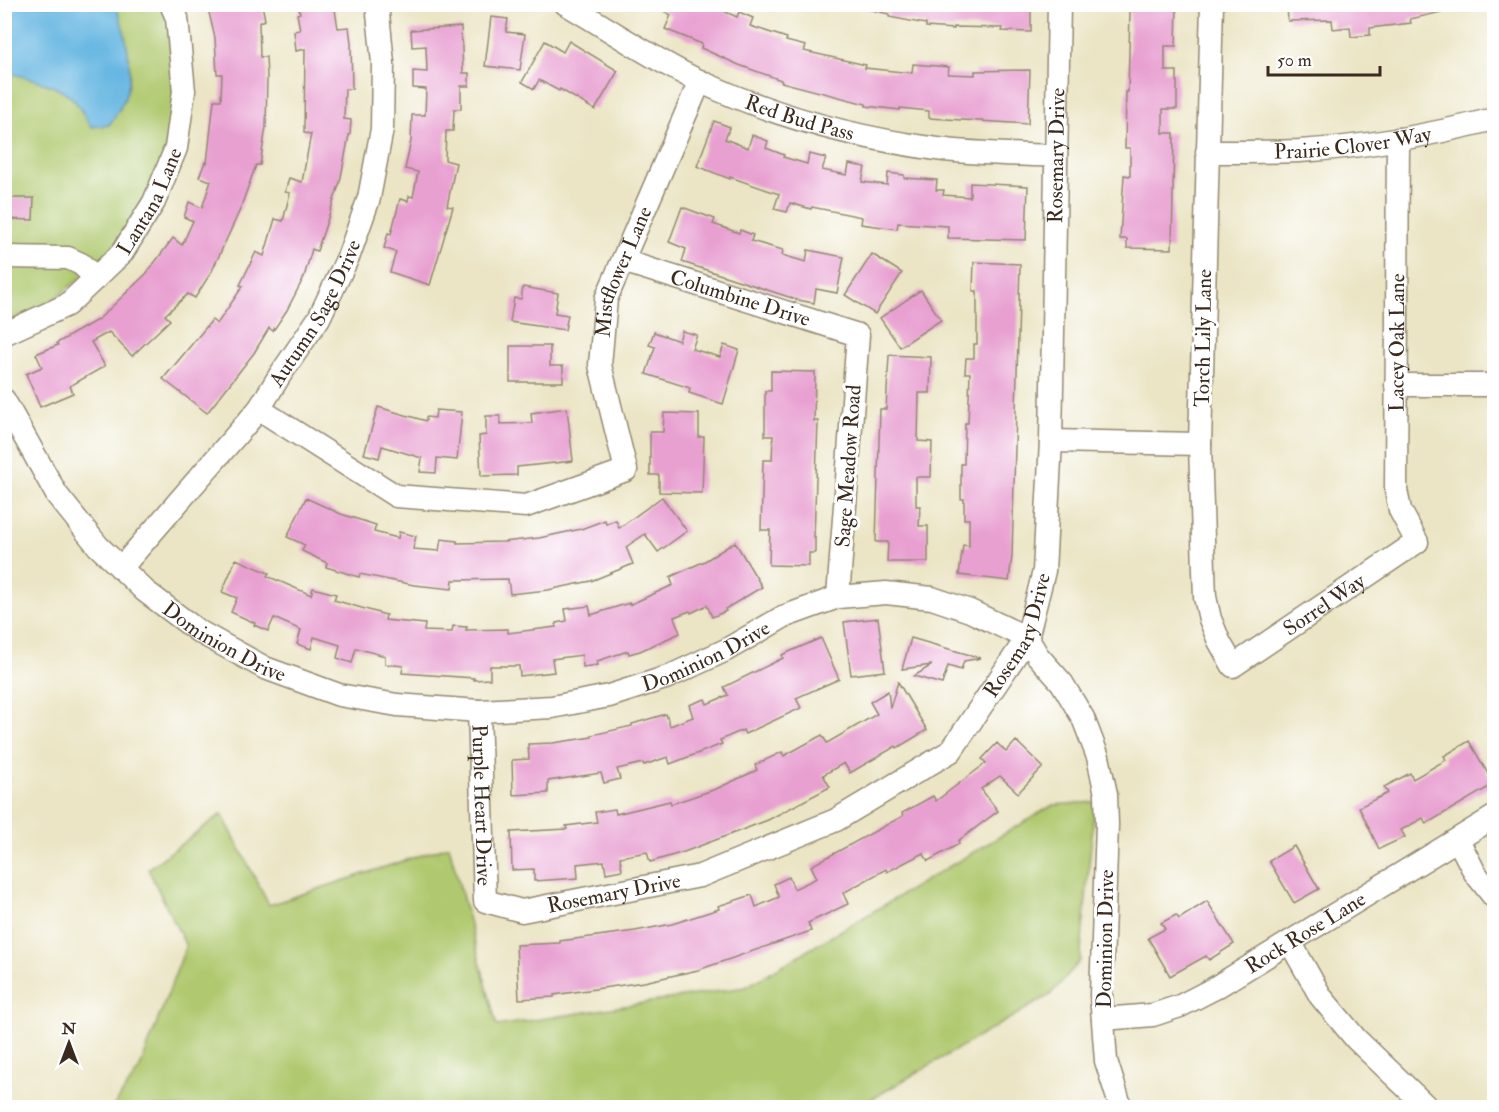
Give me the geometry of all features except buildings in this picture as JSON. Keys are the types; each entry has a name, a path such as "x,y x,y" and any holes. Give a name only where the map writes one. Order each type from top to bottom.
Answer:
{"street":[{"name":"Lantana Lane","path":"4,334 68,305 122,252 154,202 176,148 184,91 177,18 171,4"},
{"name":"Red Bud Pass","path":"566,4 636,47 699,81 789,116 859,136 939,149 1056,156"},
{"name":"Rosemary Drive","path":"485,901 522,911 700,876 836,820 951,751 1027,638 1044,571 1051,441 1059,4"},
{"name":"Torch Lily Lane","path":"1212,4 1200,444 1205,597 1210,619 1233,666"},
{"name":"Autumn Sage Drive","path":"121,568 259,409 319,318 349,255 369,198 382,129 381,5"},
{"name":"Mistflower Lane","path":"259,409 396,496 526,506 626,470 600,365 606,299 699,81"},
{"name":"Prairie Clover Way","path":"1207,152 1299,151 1398,139 1494,119"},
{"name":"Lacey Oak Lane","path":"1398,139 1396,490 1400,510 1417,542"},
{"path":"4,257 68,258 81,264 96,278"},
{"name":"Columbine Drive","path":"623,261 858,335"},
{"name":"Sage Meadow Road","path":"838,597 858,335"},
{"path":"1396,385 1494,385"},
{"name":"Dominion Drive","path":"4,400 57,495 98,546 145,591 198,631 265,668 339,695 397,705 479,711 552,707 609,696 668,677 726,650 783,617 838,597 886,593 932,598 970,611 1027,638 1038,656 1062,683 1083,718 1098,757 1106,794 1101,995 1106,1061 1121,1107"},
{"path":"1051,441 1200,444"},
{"name":"Sorrel Way","path":"1233,666 1417,542"},
{"name":"Purple Heart Drive","path":"479,711 485,901"},
{"name":"Rock Rose Lane","path":"1103,1019 1153,1015 1180,1006 1213,989 1494,817"},
{"path":"1458,840 1475,873 1494,897"},
{"path":"1290,942 1321,998 1356,1039 1428,1107"}],"green space":[{"path":"5,5 163,5 170,25 175,101 167,146 155,180 120,241 76,282 50,302 5,324"},
{"path":"1095,802 1080,961 1050,995 858,1107 113,1107 139,1070 186,946 148,869 222,814 269,905 449,846 497,1026 746,987 1053,805"}],"water":[{"path":"4,5 115,5 125,36 129,60 129,83 119,110 109,125 92,127 68,95 41,82 5,72"}]}
